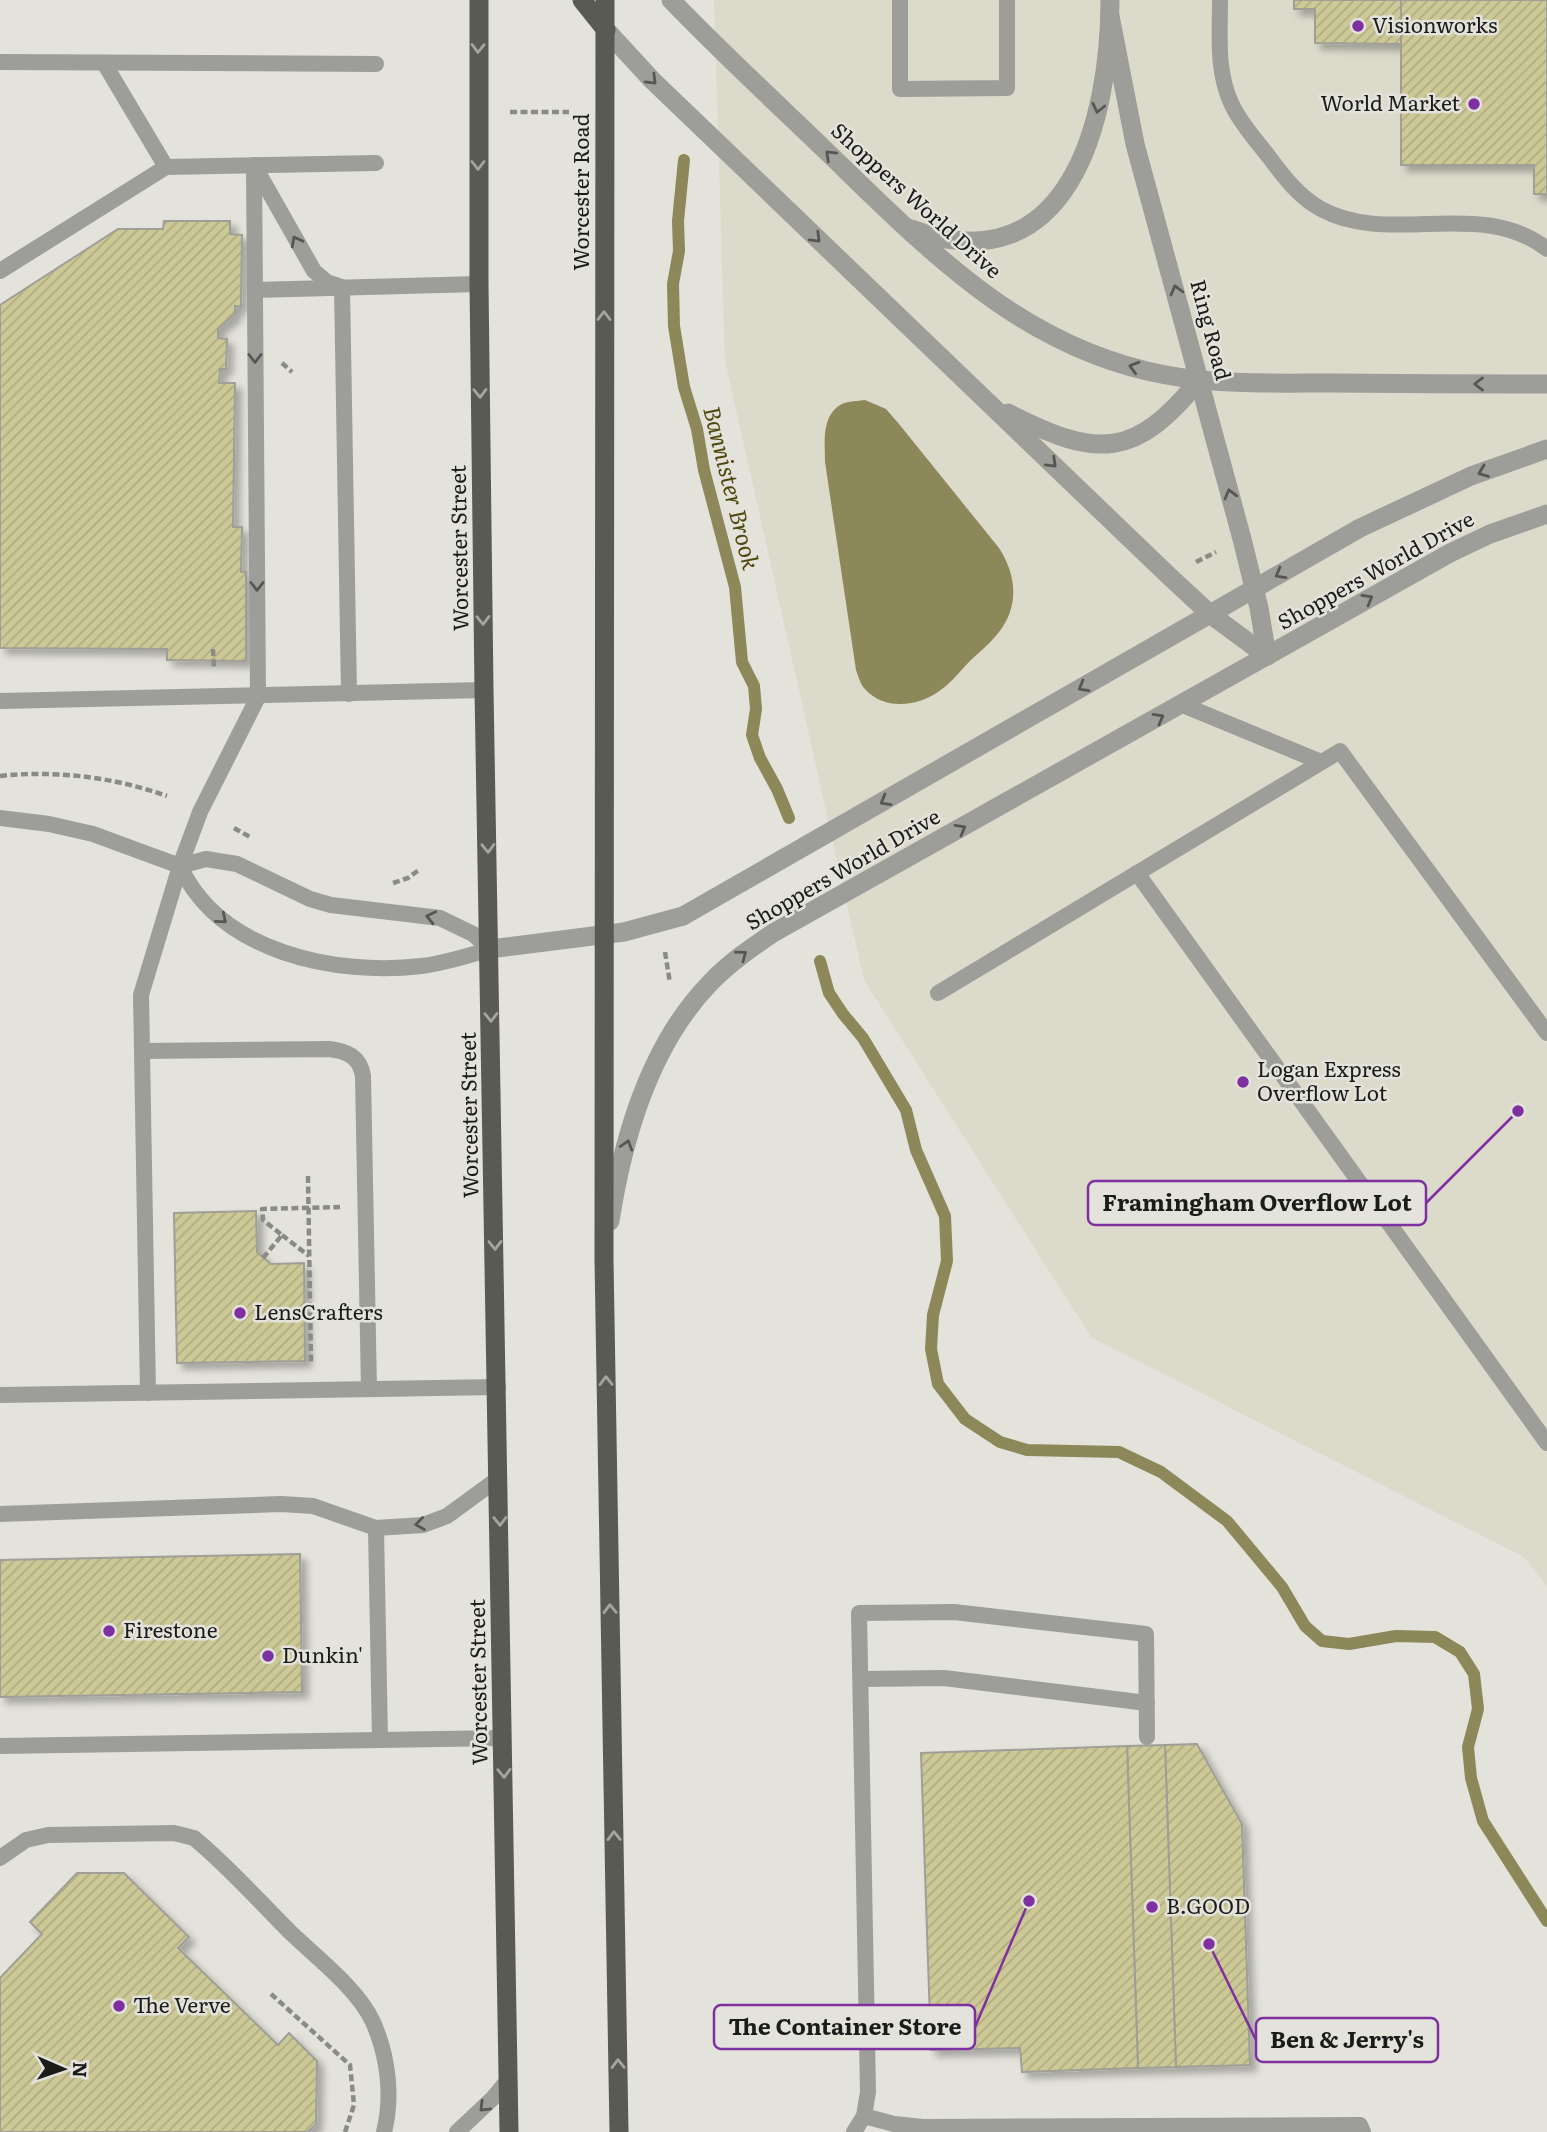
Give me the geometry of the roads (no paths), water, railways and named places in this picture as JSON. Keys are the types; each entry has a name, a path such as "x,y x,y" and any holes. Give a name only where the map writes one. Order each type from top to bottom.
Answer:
{"highway":[{"name":"Worcester Street","path":"479,0 484,690 509,2132"},
{"path":"582,0 606,30"},
{"name":"Worcester Road","path":"603,936 605,0"},
{"path":"603,936 604,1260 619,2132"}],"street":[{"name":"Shoppers World Drive","path":"671,0 904,226 970,284 1044,331 1082,349 1125,365 1165,375 1200,379 1262,383 1547,384"},
{"name":"Ring Road","path":"904,226 939,237 976,241 995,238 1025,227 1050,208 1070,184 1091,136 1105,70 1110,8"},
{"name":"Ring Road","path":"1110,8 1135,144 1254,588 1266,656"},
{"name":"Shoppers World Drive","path":"606,30 652,80 1210,614 1266,656"},
{"path":"983,397 1007,413 1049,431 1087,443 1117,444 1131,440 1157,425 1200,379"},
{"name":"Shoppers World Drive","path":"490,949 603,936 665,923 701,907 1254,588 1400,508 1471,476 1547,449"},
{"name":"Shoppers World Drive","path":"604,1260 622,1160 651,1075 678,1022 722,970 773,933 1450,553 1490,534 1547,514"}],"lane":[{"path":"900,0 900,89 1007,88 1007,0"},
{"path":"1220,0 1221,66 1227,93 1241,120 1292,186 1306,199 1322,210 1357,220 1394,224 1496,225 1523,233 1547,249"},
{"path":"0,62 376,64"},
{"path":"104,63 166,167"},
{"path":"0,271 166,167 376,163"},
{"path":"254,165 314,271 327,282 342,288"},
{"path":"148,1393 141,995 180,866 205,802 258,697 254,165"},
{"path":"255,290 479,284"},
{"path":"342,288 349,694"},
{"path":"0,701 484,690"},
{"path":"1183,705 1321,762"},
{"path":"938,993 1340,751 1547,1033"},
{"path":"0,818 49,824 93,834 180,866 198,860 222,860 237,864 310,899 331,905 440,918 473,934 490,949"},
{"path":"180,866 188,884 200,899 230,926 265,946 301,958 340,966 405,967 440,963 490,949"},
{"path":"1137,873 1547,1443"},
{"path":"142,1051 328,1049 349,1053 359,1062 363,1076 369,1389"},
{"path":"0,1395 498,1387"},
{"path":"0,1514 290,1504 327,1510 376,1528 435,1522 499,1478"},
{"path":"376,1528 380,1740"},
{"path":"854,2132 864,2116 868,2092 859,1613 954,1612 1146,1634 1147,1737"},
{"path":"861,1679 944,1678 1147,1703"},
{"path":"0,1746 503,1738"},
{"path":"0,1858 26,1840 48,1835 174,1833 194,1838 349,1990 372,2019 380,2039 388,2076 388,2110 384,2132"},
{"path":"457,2132 486,2105 509,2078"},
{"path":"864,2116 894,2124 923,2127 1222,2129 1360,2125 1363,2132"}],"waterway":[{"name":"Bannister Brook","path":"684,160 678,221 679,251 673,284 674,326 684,387 697,429 704,470 735,587 742,662 754,686 756,709 752,735 789,818"},
{"name":"Bannister Brook","path":"820,961 829,993 863,1038 906,1110 916,1150 945,1216 947,1261 933,1315 931,1349 938,1384 965,1419 1000,1442 1027,1450 1119,1452 1161,1472 1227,1521 1282,1587 1305,1626 1322,1641 1349,1644 1396,1636 1435,1637 1460,1652 1474,1674 1478,1709 1468,1747 1471,1778 1483,1821 1547,1921"}],"place":[{"name":"Visionworks","path":"1358,26"},
{"name":"World Market","path":"1474,104"},
{"name":"Logan Express Overflow Lot","path":"1243,1082"},
{"name":"Framingham Overflow Lot","path":"1518,1111"},
{"name":"LensCrafters","path":"240,1313"},
{"name":"Firestone","path":"109,1631"},
{"name":"Dunkin'","path":"268,1656"},
{"name":"The Container Store","path":"1029,1901"},
{"name":"B.GOOD","path":"1152,1907"},
{"name":"Ben & Jerry's","path":"1209,1944"},
{"name":"The Verve","path":"119,2006"}]}
